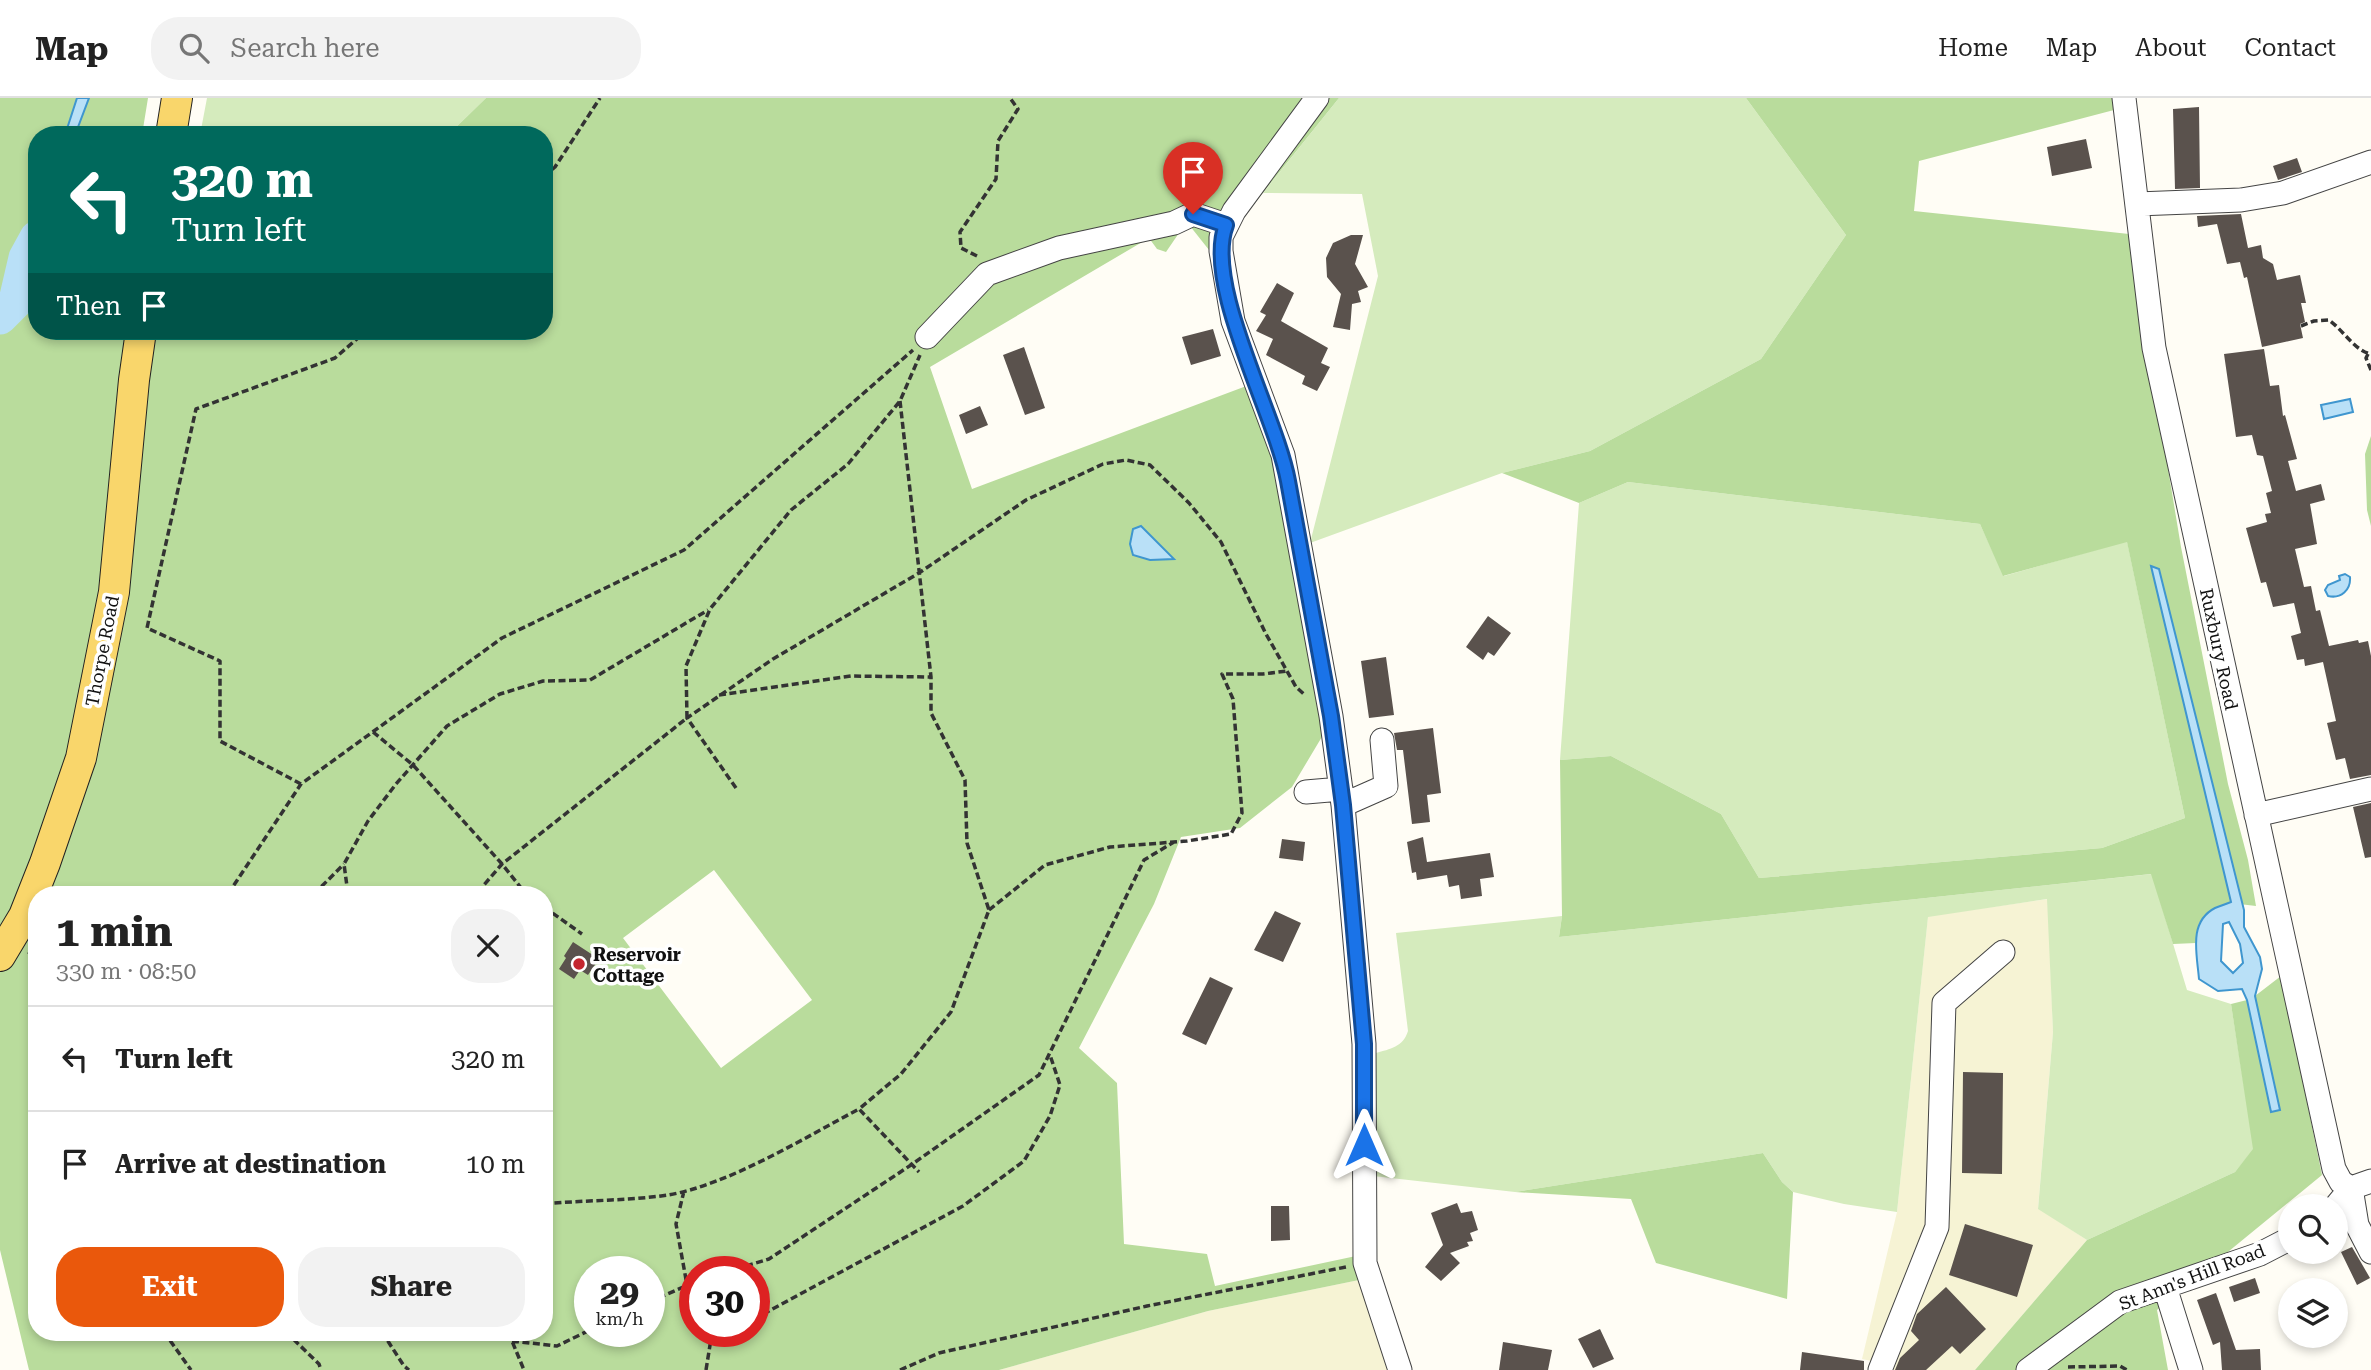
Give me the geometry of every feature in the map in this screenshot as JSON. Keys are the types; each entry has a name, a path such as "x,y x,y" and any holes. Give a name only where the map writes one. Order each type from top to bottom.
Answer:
{"main road":[{"path":"172,126 177,98"},
{"name":"Thorpe Road","path":"36,886 81,758 114,592 140,340"},
{"name":"Thorpe Road","path":"0,956 28,906"}],"street":[{"path":"1317,98 1234,211 1226,225 1221,250 1233,321 1283,455 1331,716 1342,797 1364,1044 1365,1263 1400,1370"},
{"name":"Ruxbury Road","path":"2124,98 2154,348 2334,1170 2341,1182 2361,1185"},
{"path":"2137,204 2241,200 2283,193 2371,162"},
{"path":"927,337 987,274 1011,265 1059,248 1174,223 1193,214 1226,225"},
{"path":"1306,792 1342,797 1386,786 1382,740"},
{"path":"2256,815 2371,789"},
{"path":"1880,1370 1937,1227 1944,1003 2003,952"},
{"path":"2361,1185 2357,1225 2371,1252"},
{"name":"St Ann's Hill Road","path":"2043,1364 2120,1302 2260,1254 2278,1245"},
{"path":"2165,1287 2191,1370"}],"path":[{"path":"553,169 600,98"},
{"path":"1010,98 1018,109 998,142 996,180 960,232 961,248 992,264 1011,265"},
{"path":"2301,326 2314,321 2329,320 2343,331 2359,350 2369,354 2367,359 2371,370"},
{"path":"736,788 687,718 686,666 710,609 791,510 848,464 900,401 927,337"},
{"path":"233,886 301,784 502,638 684,550 927,337"},
{"path":"301,784 220,741 220,660 146,628 196,409 335,358 356,340"},
{"path":"900,401 931,677 931,713 965,780 967,843 989,910"},
{"path":"483,886 502,863 717,696 773,659 919,573 1026,500 1103,464 1126,460 1150,465 1189,503 1221,542 1243,591 1296,687 1320,710 1331,716"},
{"path":"322,886 344,864 368,821 447,726 500,694 543,681 590,680 710,609"},
{"path":"553,1203 684,1191 737,1172 859,1109 901,1074 951,1012 989,910 1045,864 1110,848 1231,834 1242,813 1233,699 1222,674 1287,671"},
{"path":"717,696 851,676 931,677"},
{"path":"373,732 413,765 520,886"},
{"path":"770,1258 911,1165 1039,1074 1144,860 1174,842"},
{"path":"344,864 347,886"},
{"path":"553,913 582,934"},
{"path":"770,1310 963,1206 1024,1161 1050,1116 1060,1086 1050,1055"},
{"path":"859,1109 919,1172"},
{"path":"682,1256 676,1224 684,1191"},
{"path":"900,1370 939,1353 1147,1306 1365,1263"},
{"path":"524,1370 512,1341 557,1346 574,1338"},
{"path":"170,1341 191,1370"},
{"path":"295,1341 319,1364 321,1370"},
{"path":"388,1341 409,1370"},
{"path":"706,1370 710,1347"},
{"path":"2043,1364 2120,1366 2127,1370"}],"shaded area":[{"path":"2048,899 2053,1032 2038,1208 2087,1240 1975,1370 1874,1370 1876,1362 1862,1359 1897,1212 1928,916"},
{"path":"1359,1280 1393,1370 999,1370 1208,1311"}],"green space":[{"path":"0,98 148,98 143,126 28,126 28,340 553,340 553,126 457,126 486,98 1339,98 1213,255 1190,226 1179,233 1166,252 1157,249 1149,238 930,367 972,489 1249,385 1275,456 1326,730 1292,787 1240,828 1181,837 1154,904 1079,1048 1117,1083 1124,1244 1207,1254 1215,1286 1356,1256 1359,1280 1208,1311 999,1370 29,1370 0,1250","holes":["972,272 989,288 935,345 919,329","714,870 812,1000 721,1068 623,938"]},
{"path":"207,98 486,98 457,126 202,126"},
{"path":"1339,98 1746,98 1846,235 1761,359 1590,451 1502,473 1310,543 1378,276 1362,194 1263,193"},
{"path":"1746,98 2112,98 2114,110 1919,161 1914,211 2129,234 2181,547 2228,784 2248,860 2256,906 2231,903 2199,923 2196,943 2173,944 2151,874 1559,937 1562,916 1560,760 1611,756 1721,814 1759,878 2102,848 2185,818 2127,542 2003,576 1980,524 1628,482 1579,503 1502,473 1590,451 1761,359 1846,235"},
{"path":"2371,436 2371,526 2367,510 2365,454"},
{"path":"1628,482 1980,524 2004,576 2127,541 2185,818 2102,848 1759,878 1721,814 1611,756 1560,760 1579,503"},
{"path":"2152,874 2187,990 2231,1004 2254,1149 2235,1172 2087,1240 2038,1209 2053,1032 2047,899 1928,917 1897,1212 1844,1204 1793,1192 1782,1182 1763,1153 1515,1192 1373,1176 1376,1053 1399,1044 1408,1031 1396,933 1562,916 1559,937"},
{"path":"2281,976 2322,1175 2299,1194 2278,1194 2278,1211 2157,1310 2168,1370 1975,1370 2087,1240 2235,1172 2253,1149 2231,1004 2247,1000 2271,1111 2280,1110 2255,996"},
{"path":"1763,1153 1782,1182 1793,1192 1787,1299 1656,1263 1631,1199 1515,1192"}],"water":[{"path":"77,98 89,98 78,126 68,126"},
{"path":"28,242 26,279 15,275"},
{"path":"2350,399 2353,412 2324,419 2321,405"},
{"path":"1141,526 1174,559 1150,560 1133,555 1130,544 1133,529"},
{"path":"2151,566 2159,569 2244,910 2244,927 2260,957 2262,969 2255,996 2280,1110 2271,1112 2247,1000 2242,989 2218,991 2199,979 2196,939 2201,921 2215,908 2231,902","holes":["2229,922 2240,944 2243,963 2233,973 2221,961 2223,924"]},
{"path":"2345,574 2350,577 2347,590 2341,595 2328,596 2325,590 2328,585 2340,580 2339,576"}],"building":[{"path":"2199,107 2200,188 2175,189 2173,109"},
{"path":"2086,139 2092,168 2052,176 2047,147"},
{"path":"2297,158 2302,172 2278,180 2273,166"},
{"path":"2241,214 2248,248 2261,245 2263,258 2273,264 2277,280 2300,275 2306,303 2301,303 2305,322 2300,324 2303,338 2262,347 2247,277 2244,278 2240,262 2227,264 2217,224 2198,227 2197,216"},
{"path":"1351,235 1363,235 1355,264 1368,287 1358,291 1361,302 1352,304 1350,330 1333,327 1341,294 1327,277 1326,258 1333,243"},
{"path":"1277,283 1294,293 1281,321 1328,348 1321,363 1330,367 1317,391 1302,384 1305,376 1266,355 1273,339 1256,331 1266,315 1260,312"},
{"path":"1213,329 1221,356 1191,365 1182,337"},
{"path":"1024,347 1045,408 1025,415 1003,355"},
{"path":"2264,349 2270,386 2279,385 2283,416 2285,415 2297,459 2288,461 2296,491 2321,484 2325,500 2310,504 2317,544 2295,549 2304,587 2311,586 2316,611 2320,610 2329,646 2358,640 2359,643 2368,641 2371,656 2371,775 2350,779 2345,758 2336,760 2327,723 2336,721 2323,662 2305,666 2304,659 2297,660 2291,636 2301,633 2294,603 2273,607 2266,582 2261,583 2246,528 2267,522 2265,514 2271,513 2266,493 2272,491 2263,456 2257,455 2252,435 2236,437 2224,354"},
{"path":"980,406 988,425 966,434 959,415"},
{"path":"1488,616 1511,633 1494,656 1488,652 1483,660 1466,647"},
{"path":"1386,657 1394,715 1369,718 1361,661"},
{"path":"1433,728 1441,793 1427,795 1430,822 1412,824 1403,750 1397,750 1394,733"},
{"path":"2371,803 2371,857 2365,858 2353,807"},
{"path":"1423,837 1427,862 1490,853 1494,877 1480,879 1482,896 1461,899 1459,885 1449,887 1447,875 1417,880 1416,872 1412,873 1407,842"},
{"path":"1282,839 1305,842 1303,861 1279,858"},
{"path":"1275,911 1301,923 1283,962 1254,950"},
{"name":"Reservoir Cottage","path":"573,942 599,959 588,975 580,970 574,979 559,969"},
{"path":"1210,977 1233,988 1206,1045 1182,1034"},
{"path":"1963,1072 2003,1073 2002,1174 1962,1173"},
{"path":"1457,1203 1461,1213 1472,1211 1478,1230 1470,1233 1473,1241 1467,1242 1469,1246 1450,1253 1460,1263 1441,1281 1425,1267 1443,1245 1431,1213"},
{"path":"1271,1206 1289,1206 1290,1240 1271,1241"},
{"path":"1965,1224 2033,1245 2017,1297 1949,1275"},
{"path":"2352,1247 2370,1278 2357,1285 2347,1264 2348,1249"},
{"path":"2255,1278 2260,1293 2234,1302 2229,1287"},
{"path":"1946,1287 1986,1329 1960,1354 1952,1346 1926,1370 1895,1370 1900,1358 1919,1340 1911,1331 1917,1314"},
{"path":"2216,1293 2236,1350 2260,1349 2261,1370 2222,1370 2220,1342 2213,1345 2197,1300"},
{"path":"1600,1329 1614,1359 1593,1368 1578,1339"},
{"path":"1503,1342 1552,1350 1548,1370 1499,1370"},
{"path":"1802,1352 1864,1361 1864,1370 1800,1370"}],"waterway":[{"path":"0,317 16,301 28,254"}],"place":[{"name":"Reservoir Cottage","path":"579,964"}],"route":[{"path":"1193,214 1226,225 1221,250 1233,321 1283,455 1288,481 1331,716 1343,805 1364,1044 1364,1145"}]}
